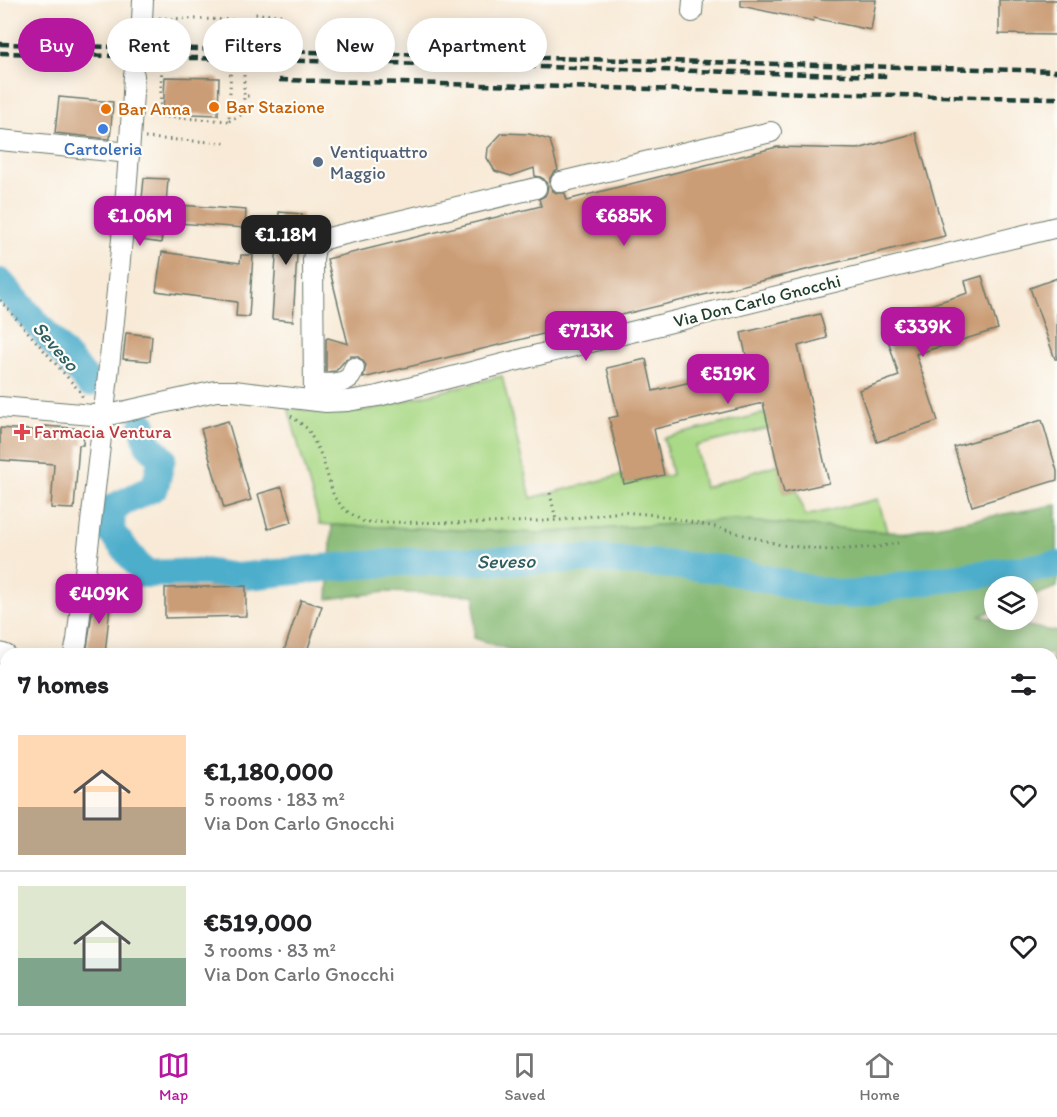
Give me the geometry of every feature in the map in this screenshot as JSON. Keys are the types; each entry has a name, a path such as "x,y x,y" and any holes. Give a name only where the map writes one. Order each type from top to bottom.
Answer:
{"street":[{"path":"75,648 114,329 130,153 134,75"},
{"path":"561,182 771,132"},
{"path":"0,140 130,153"},
{"path":"354,368 350,377 328,384 314,392 313,260 315,247 324,239 536,188"},
{"name":"Via Don Carlo Gnocchi","path":"0,407 104,416 216,391 314,392 327,402 378,396 538,354 1057,227"}],"path":[{"path":"142,12 283,21 283,15 252,14"},
{"path":"160,117 162,72"},
{"path":"229,120 231,72"},
{"path":"132,116 229,120 243,114 244,72"},
{"path":"244,96 253,96"},
{"path":"0,300 82,394 81,414"},
{"path":"290,415 308,429 322,457 334,496 345,510 364,522 491,523 556,520 621,512 657,515 715,527 781,545 829,550 878,547 898,543"},
{"path":"550,493 556,520"}],"green space":[{"path":"502,376 531,498 622,475 624,484 672,475 664,438 766,413 769,428 696,446 704,488 778,464 784,493 797,490 805,516 878,499 887,532 734,520 539,533 320,524 288,407 317,412 346,413 372,409"},
{"path":"1057,505 1057,587 1038,594 1038,576 984,576 984,614 980,616 984,617 984,630 1038,630 1038,628 1057,632 1057,648 504,648 474,638 475,595 386,592 328,599 332,525 539,533 734,520 887,532 918,530"}],"building":[{"path":"741,0 876,0 871,30 741,6"},
{"path":"999,0 1057,0 1057,35 999,34"},
{"path":"165,77 219,78 218,115 163,113"},
{"path":"59,97 113,102 110,139 55,133"},
{"path":"502,133 529,134 550,140 558,170 550,178 550,185 553,191 565,193 567,200 777,147 858,149 916,133 945,236 363,378 366,365 357,356 346,359 336,371 326,372 326,339 348,344 327,259 541,206 539,199 545,196 548,186 544,179 535,176 534,168 511,176 495,171 487,158 488,148"},
{"path":"144,178 168,179 166,204 246,210 245,228 164,222 161,243 134,239"},
{"path":"279,212 302,214 300,239 298,239 293,321 272,319"},
{"path":"162,252 240,263 241,255 253,255 249,317 236,316 237,302 156,291"},
{"path":"982,276 998,329 916,354 938,421 877,442 859,390 899,376 882,320 968,293 965,281"},
{"path":"1057,278 1057,359 1055,359 1030,288"},
{"path":"820,314 827,338 798,346 829,483 784,493 763,403 654,429 664,475 624,484 609,418 618,416 607,368 646,359 653,391 749,368 741,333"},
{"path":"126,333 152,336 150,361 123,359"},
{"path":"1042,420 1057,471 1057,480 972,506 954,447"},
{"path":"228,421 251,500 224,508 201,429"},
{"path":"45,426 84,429 83,445 79,445 74,509 51,508 54,464 0,460 0,428 44,431"},
{"path":"282,487 292,522 268,529 258,494"},
{"path":"246,586 246,616 165,618 165,588"},
{"path":"95,593 111,596 106,648 87,648"},
{"path":"301,600 322,606 308,648 285,648"}],"waterway":[{"name":"Seveso","path":"0,282 89,383"},
{"name":"Seveso","path":"143,425 148,444 162,458 155,487 112,508 111,532 145,574 204,572 237,577 403,562 599,559 722,569 813,590 851,595 920,582 1057,565"}],"railway":[{"path":"0,44 1057,71"},
{"path":"0,53 889,76"},
{"path":"279,80 1057,98"}],"place":[{"name":"Bar Stazione","path":"214,107"},
{"name":"Bar Anna","path":"106,109"},
{"name":"Cartoleria","path":"103,129"},
{"name":"Ventiquattro Maggio","path":"318,162"},
{"name":"Farmacia Ventura","path":"22,432"}]}
